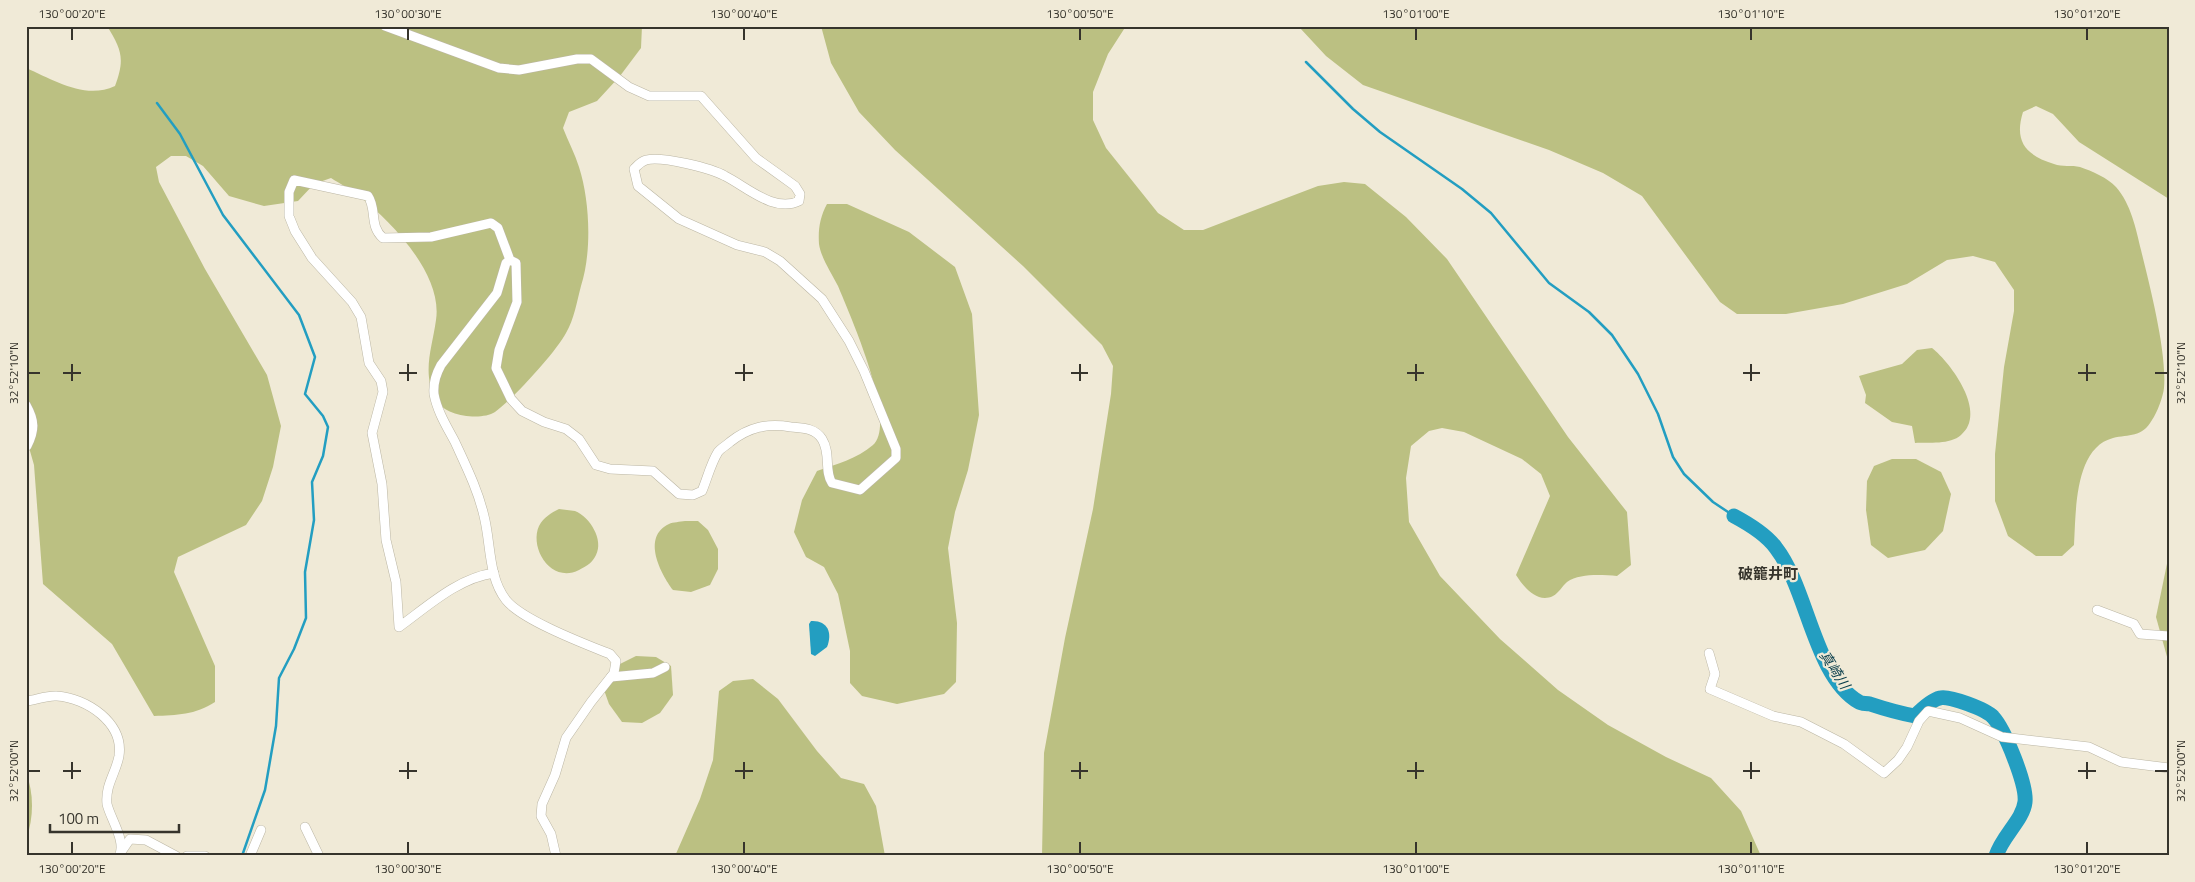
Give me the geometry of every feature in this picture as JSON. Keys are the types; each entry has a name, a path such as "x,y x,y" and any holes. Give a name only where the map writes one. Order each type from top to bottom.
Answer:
{"street":[{"path":"385,26 499,68 519,70 577,59 591,59 629,87 649,96 701,96 712,106 756,158 796,186 800,194 799,201 784,204 752,193 725,176 694,165 648,160 639,163 634,169 638,186 678,219 729,242 766,252 780,261 822,299 849,341 864,371 896,449 896,458 860,490 851,490 832,484 829,478 827,454 822,439 811,430 762,425 750,429 719,452 702,492 693,495 679,494 653,471 610,469 596,465 579,439 566,430 522,411 512,399 496,368 499,350 517,302 516,263 510,260 498,228 491,223 431,237 383,238 377,233 374,225 373,203 368,196 302,180 294,180 289,192 289,216 295,231 312,258 352,302 361,316 369,363 381,381 384,392 372,433 382,484 386,540 396,582 399,627 439,597 477,575 494,573"},
{"path":"510,260 506,263 497,293 440,364 435,376 434,393 438,409 469,472 484,516 494,573 499,590 507,601 552,630 610,654 616,661 614,673 566,738 555,775 542,804 541,816 552,834 556,856"},
{"path":"26,405 34,418 33,433 27,446"},
{"path":"2097,610 2134,624 2140,634 2169,636"},
{"path":"1708,653 1715,674 1710,689 1773,716 1801,722 1844,744 1884,773 1898,760 1907,747 1918,720 1928,711 1960,718 2002,737 2089,748 2121,762 2169,768"},
{"path":"611,677 653,673 665,667"},
{"path":"26,702 56,696 76,700 91,706 113,727 120,740 118,758 107,784 107,804 120,854"},
{"path":"305,827 319,856"},
{"path":"250,856 261,830"},
{"path":"120,854 130,840 146,840 176,856"},
{"path":"187,856 206,856"}],"green space":[{"path":"107,26 642,26 641,48 620,76 597,101 569,112 563,128 583,180 588,226 585,273 571,322 561,341 533,375 503,406 489,415 464,416 447,410 437,401 432,391 429,371 430,351 436,320 436,303 432,285 423,268 400,235 356,193 331,178 314,184 298,201 264,206 229,196 203,166 186,156 171,156 156,167 159,182 205,269 267,375 281,426 273,467 262,501 246,525 178,557 174,572 215,666 215,702 200,710 178,715 154,716 112,644 43,584 34,465 26,437 26,68 59,83 81,90 104,90 115,86 121,61 119,48"},
{"path":"821,26 1126,26 1108,54 1093,92 1093,120 1106,148 1158,213 1184,230 1203,230 1318,186 1344,182 1365,184 1406,217 1447,259 1568,437 1627,512 1631,565 1617,576 1591,575 1572,579 1555,595 1547,598 1541,598 1531,593 1516,575 1550,496 1541,474 1522,459 1464,432 1442,428 1429,431 1411,446 1406,478 1409,522 1440,576 1500,639 1558,690 1608,725 1666,757 1711,778 1741,811 1761,856 1042,856 1044,753 1065,638 1093,509 1111,394 1113,366 1102,345 1023,266 895,150 859,112 831,63"},
{"path":"1296,26 2169,26 2169,199 2079,142 2053,114 2036,106 2023,112 2020,131 2024,146 2036,156 2054,164 2080,167 2100,175 2116,187 2126,201 2137,234 2153,300 2163,356 2164,388 2158,409 2144,430 2139,433 2113,438 2100,444 2091,454 2084,468 2080,483 2075,516 2074,545 2062,556 2036,556 2008,536 1995,501 1995,454 2004,367 2014,311 2014,290 1995,262 1973,256 1947,260 1907,284 1843,304 1786,314 1737,314 1720,302 1642,196 1603,173 1549,150 1363,85 1326,56"},
{"path":"827,204 847,204 909,232 955,267 972,314 979,415 968,470 955,512 948,548 957,623 956,682 944,694 897,704 862,696 850,683 850,651 838,594 824,567 806,557 794,532 802,500 817,471 846,461 867,450 873,445 879,433 880,415 876,392 861,343 838,286 820,249 819,228"},
{"path":"1932,348 1957,376 1969,402 1971,414 1968,426 1956,438 1945,442 1915,443 1912,426 1892,422 1865,403 1866,395 1859,376 1902,364 1917,350"},
{"path":"1892,459 1916,459 1941,472 1951,494 1943,531 1925,550 1888,558 1871,545 1866,510 1867,481 1874,466"},
{"path":"559,509 575,511 581,514 586,518 597,536 598,549 591,562 579,570 569,573 551,568 545,562 537,544 539,526 543,520"},
{"path":"698,521 708,530 718,549 718,569 710,585 691,592 673,590 659,566 655,546 656,538 661,530 671,523"},
{"path":"2169,554 2169,664 2156,617"},
{"path":"636,656 656,657 671,666 673,695 660,713 642,723 622,722 609,704 604,690 620,664"},
{"path":"753,679 778,699 817,751 841,778 864,784 876,806 885,856 675,856 700,799 713,760 719,691 733,681"},
{"path":"26,772 32,797 32,806 26,840"}],"water":[{"path":"811,621 817,621 825,625 829,632 827,647 815,656 811,654 809,624"}],"waterway":[{"path":"1306,62 1353,109 1380,132 1462,189 1491,213 1549,283 1589,312 1612,335 1638,374 1658,414 1673,457 1684,474 1713,502 1734,516"},
{"path":"157,103 180,134 223,215 299,315 315,357 305,394 323,416 328,427 323,456 312,482 314,520 305,572 306,618 294,649 279,678 276,726 265,790 242,856"},
{"name":"真崎川","path":"1734,516 1762,534 1776,548 1787,565 1821,653 1844,690 1859,702 1915,716 1933,701 1945,698 1968,704 1993,717 2003,733 2014,758 2025,794 2023,809 1996,856"}],"district":[{"name":"破籠井町","path":"1768,574"}]}
